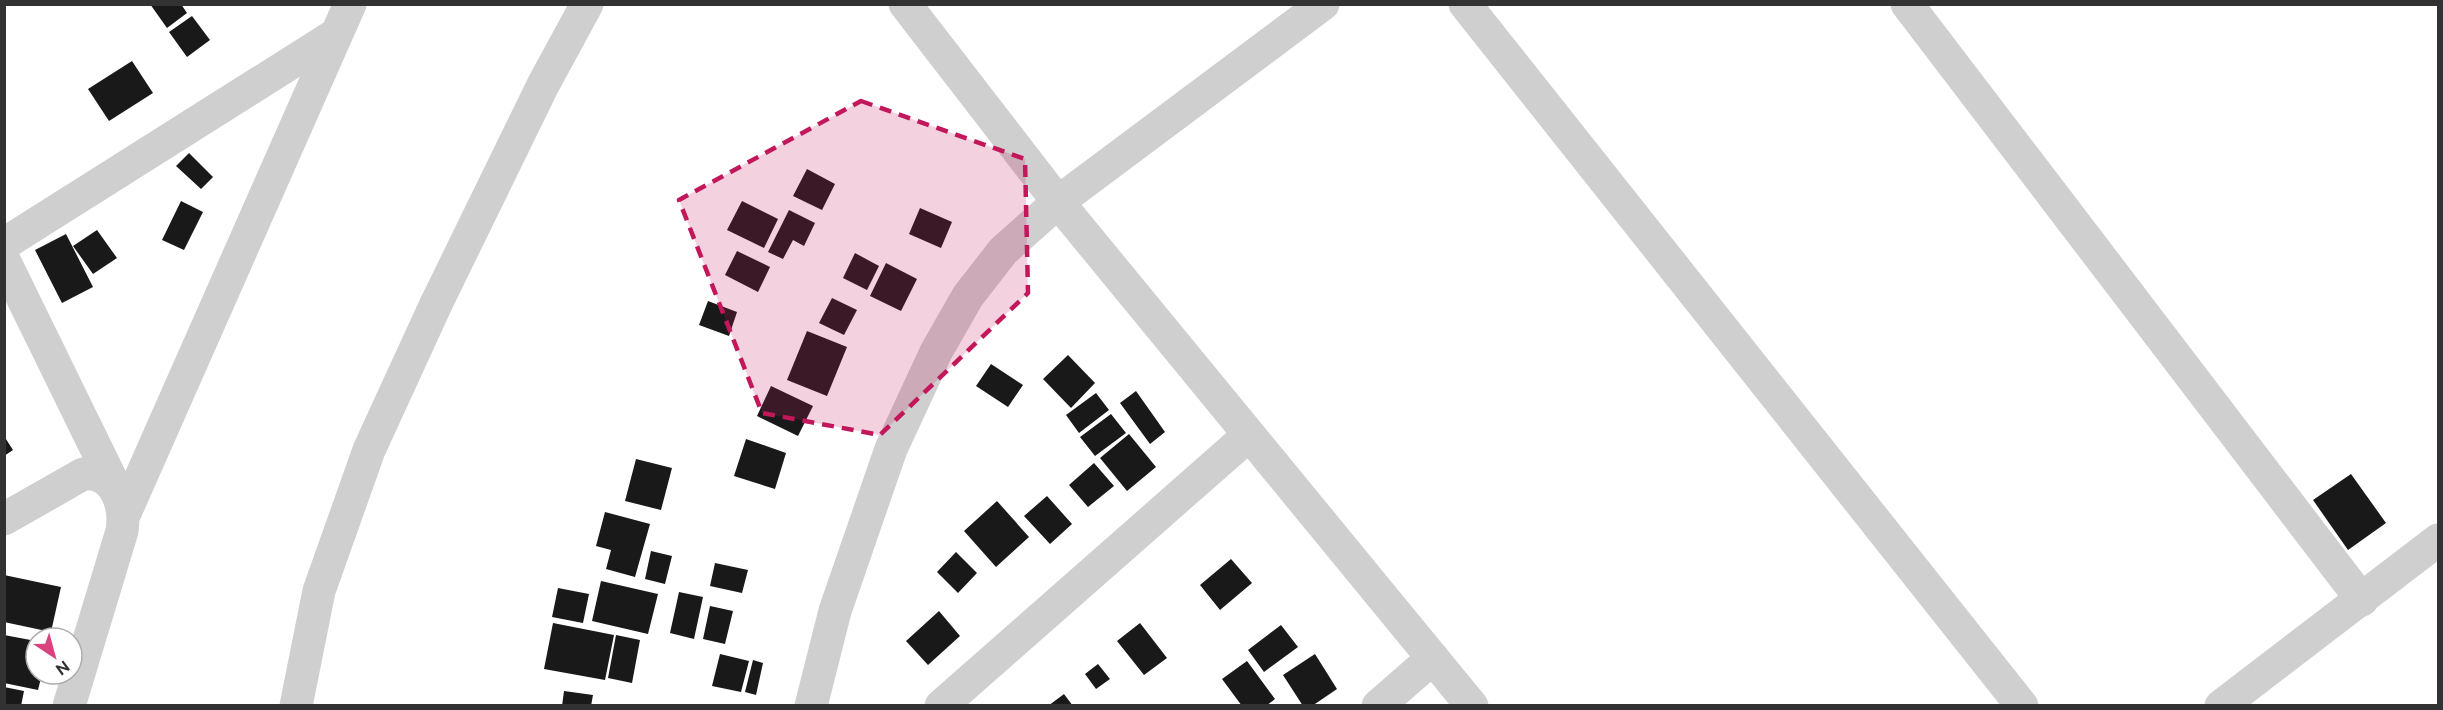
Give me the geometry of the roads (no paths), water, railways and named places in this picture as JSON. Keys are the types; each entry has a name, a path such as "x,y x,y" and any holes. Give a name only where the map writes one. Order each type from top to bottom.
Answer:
{"street":[{"path":"121,502 350,4"},
{"path":"296,705 319,591 369,450 456,262 543,85 587,4"},
{"path":"905,4 1058,202 1472,705"},
{"path":"811,705 835,611 891,449 936,352 968,296 1003,251 1058,202 1323,4"},
{"path":"1465,4 2022,705"},
{"path":"1908,4 2362,600"},
{"path":"4,244 334,35"},
{"path":"4,260 121,502 122,531 69,705"},
{"path":"940,705 1249,435"},
{"path":"4,519 83,474 94,472 108,480 121,502"},
{"path":"2221,705 2439,540"},
{"path":"1378,705 1433,658"}]}
